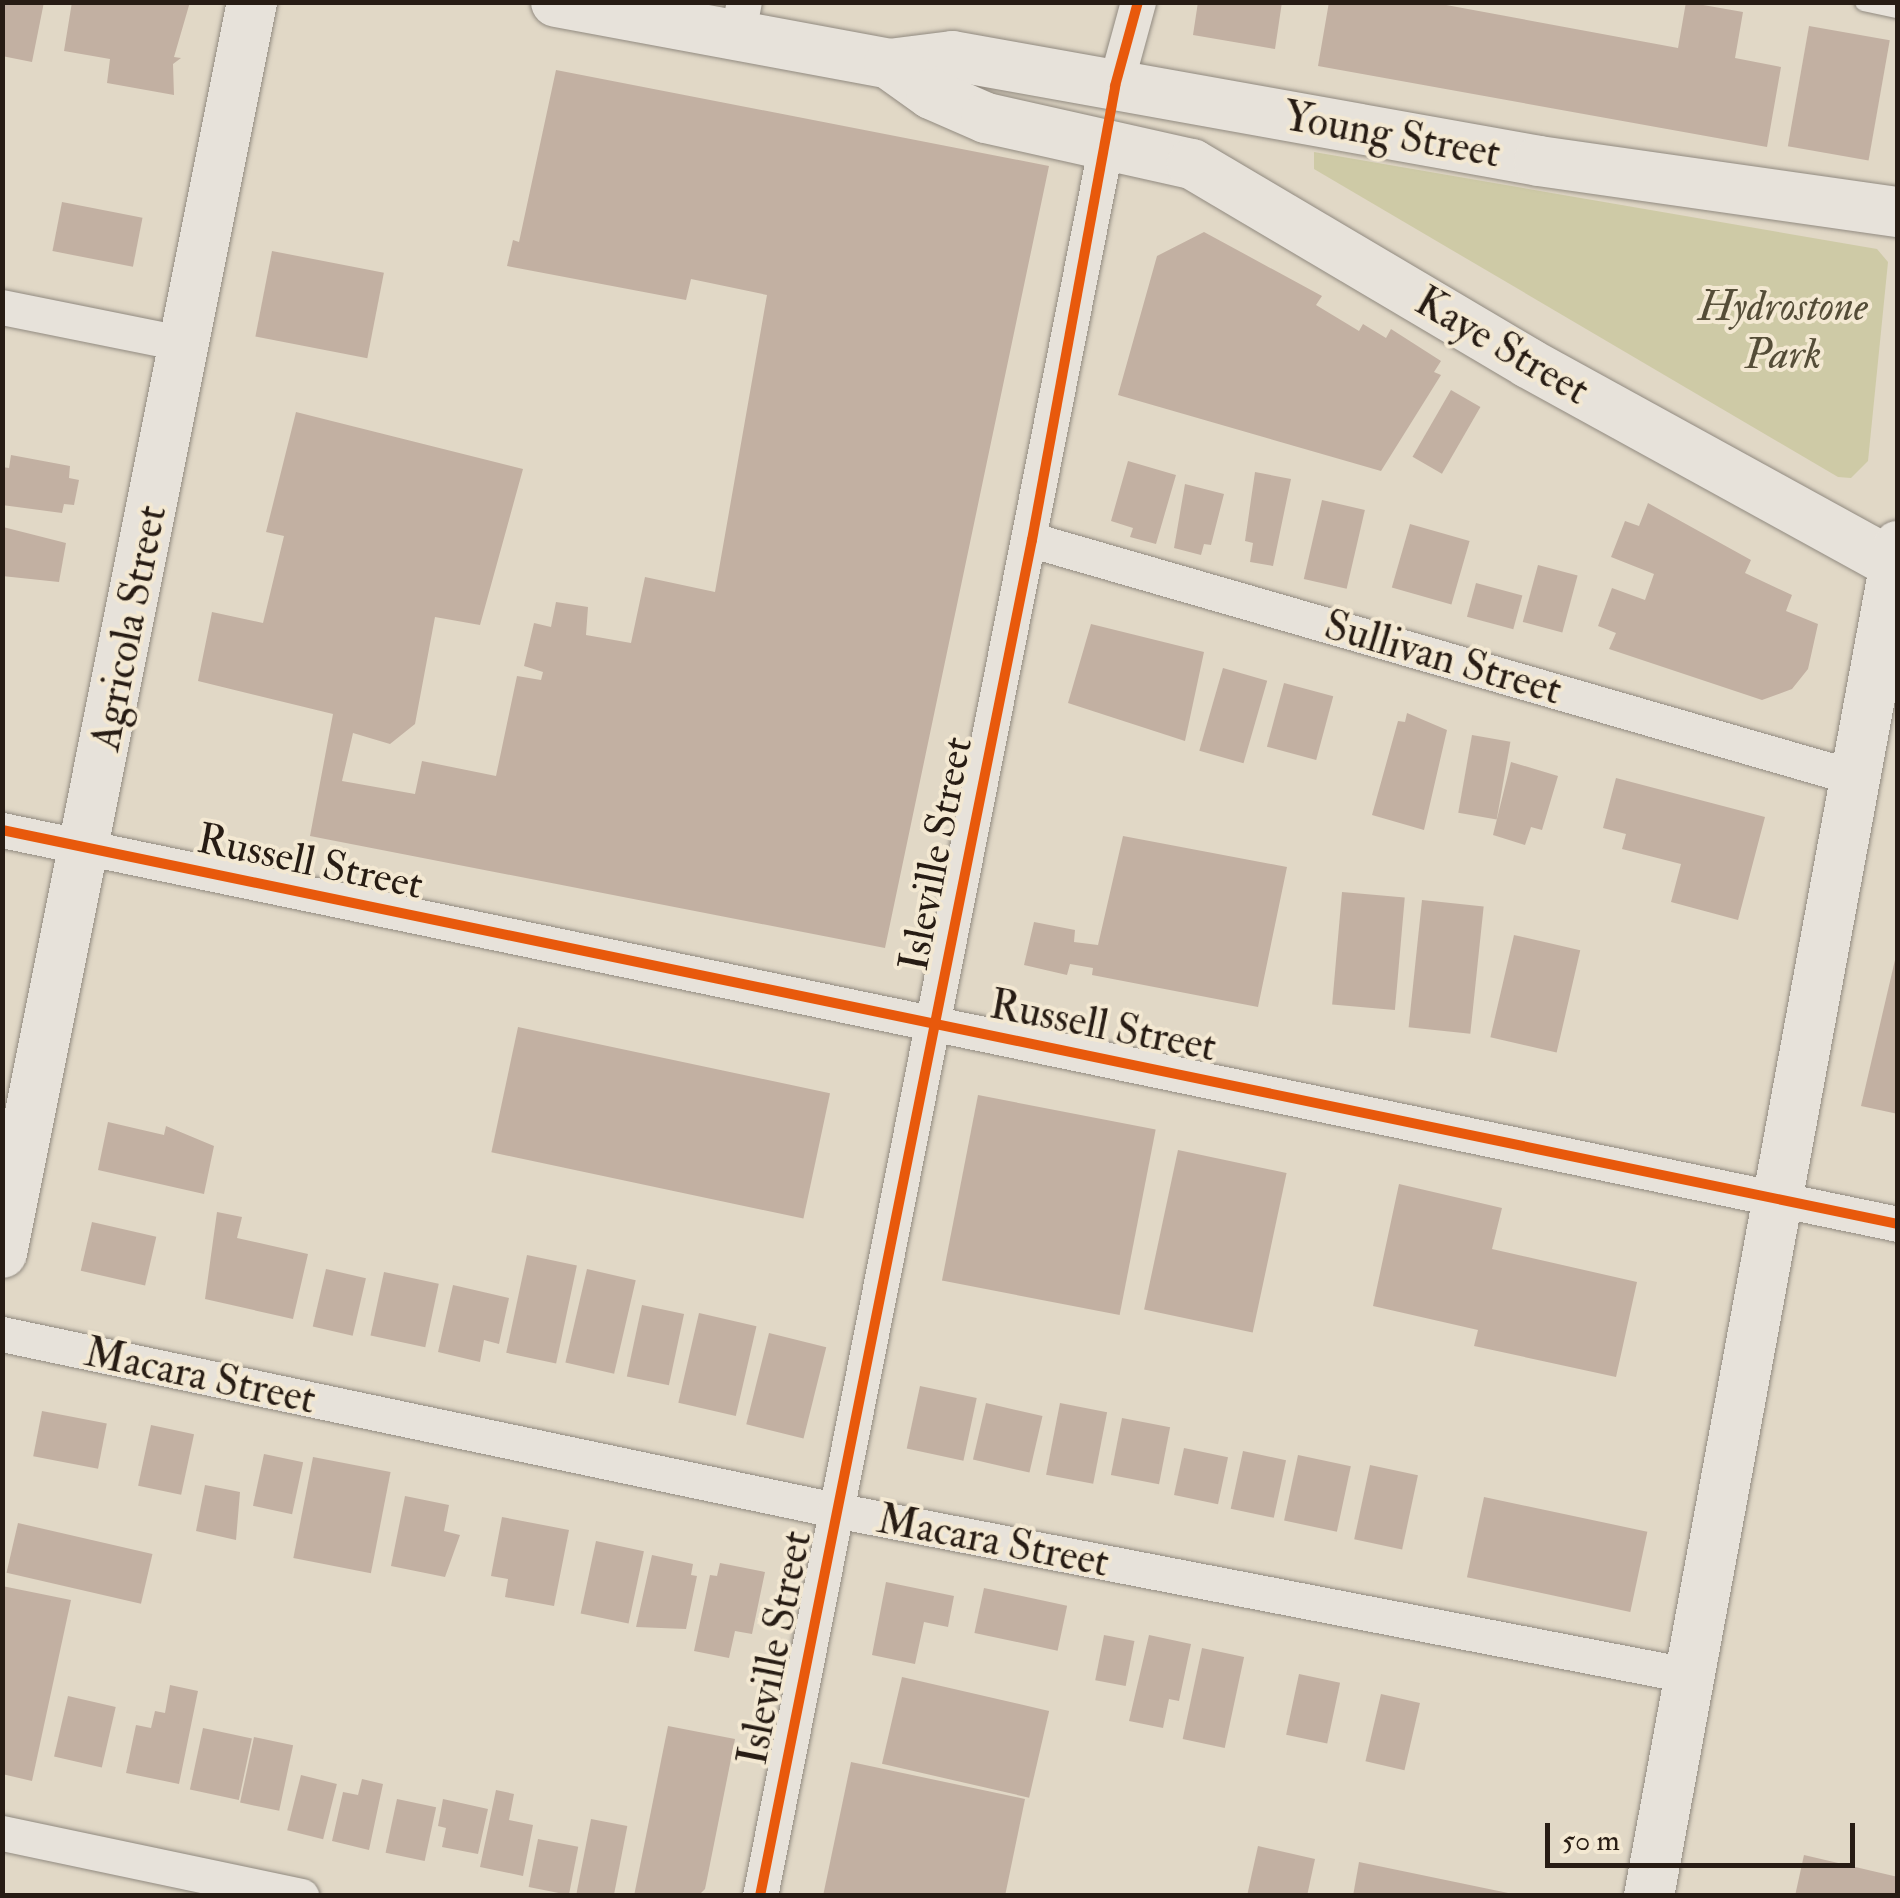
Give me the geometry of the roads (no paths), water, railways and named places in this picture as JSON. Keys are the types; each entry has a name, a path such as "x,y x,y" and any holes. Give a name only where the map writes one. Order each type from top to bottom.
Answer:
{"main road":[{"name":"Agricola Street","path":"2,1253 252,2"},
{"name":"Young Street","path":"556,2 740,20 888,64 931,94 986,118 1106,143"},
{"name":"Young Street","path":"888,64 952,56 1539,162 1898,212"},
{"name":"Kaye Street","path":"1106,143 1192,164 1528,363 1896,555"},
{"path":"1649,1896 1781,1196 1853,777 1889,644 1896,555"}],"street":[{"path":"1115,86 1138,2"},
{"name":"Isleville Street","path":"760,1896 1032,540 1106,143"},
{"path":"2,307 186,344"},
{"name":"Sullivan Street","path":"1032,540 1853,777"},
{"name":"Russell Street","path":"2,830 935,1026 1781,1196 1898,1224"},
{"name":"Macara Street","path":"2,1334 835,1510 1692,1676"},
{"path":"2,1833 301,1896"}],"lane":[{"path":"1864,2 1898,9"}],"park label":[{"name":"Hydrostone Park","path":"1783,331"}]}
